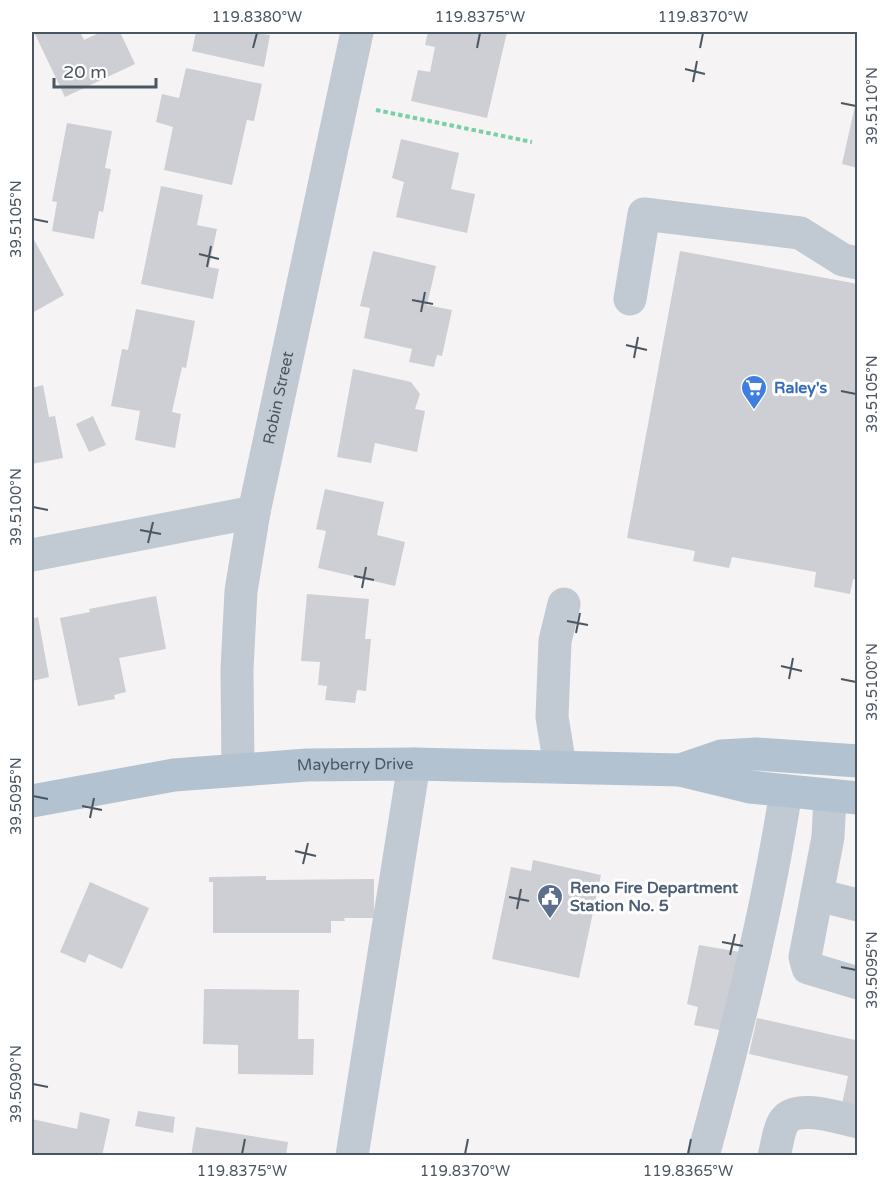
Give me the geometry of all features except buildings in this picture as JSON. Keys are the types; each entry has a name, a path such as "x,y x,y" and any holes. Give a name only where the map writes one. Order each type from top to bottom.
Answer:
{"main road":[{"name":"Mayberry Drive","path":"680,770 730,755 757,754 858,761"},
{"name":"Mayberry Drive","path":"32,801 174,775 307,765 414,764 680,770 750,787 844,797"}],"street":[{"name":"Robin Street","path":"238,769 237,669 242,591 254,512 357,32"},
{"path":"630,299 644,214 800,233 843,260 858,263"},
{"path":"32,555 254,512"},
{"path":"560,766 552,717 555,641 564,604"},
{"path":"352,1155 414,764"},
{"path":"703,1155 739,1021 768,897 786,791"},
{"path":"844,797 828,837 805,957 808,968 858,983"},
{"path":"817,895 858,905"},
{"path":"774,1155 783,1122 794,1113 811,1112 858,1122"}],"path":[{"path":"343,101 362,107 532,142"}],"place":[{"name":"Raley's","path":"754,411"},
{"name":"Reno Fire Department Station No. 5","path":"550,920"}]}
